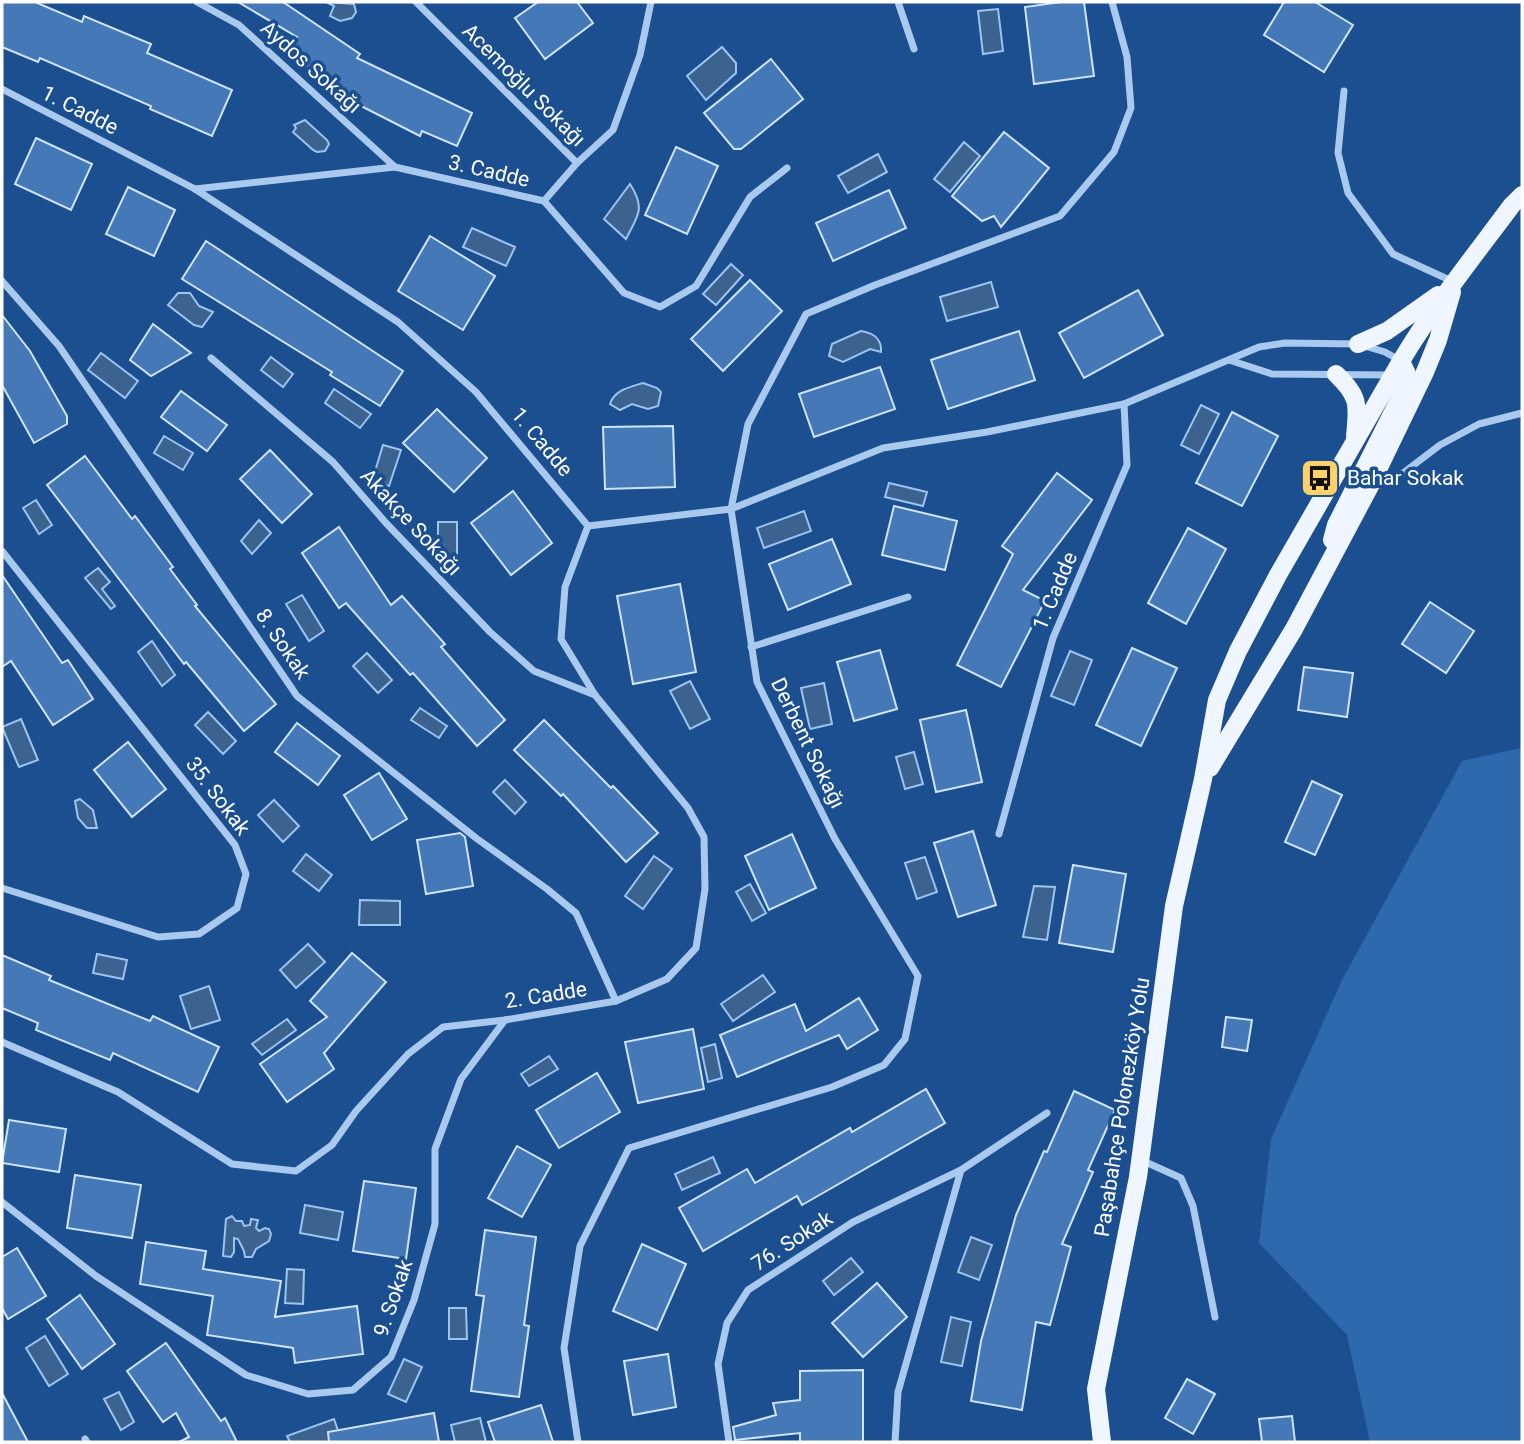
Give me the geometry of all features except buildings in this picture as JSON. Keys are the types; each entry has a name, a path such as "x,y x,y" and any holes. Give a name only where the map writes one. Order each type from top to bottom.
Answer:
{"main road":[{"name":"Paşabahçe Polonezköy Yolu","path":"1203,779 1294,629 1370,486 1421,328 1522,195"},
{"name":"Paşabahçe Polonezköy Yolu","path":"1102,1442 1096,1389 1140,1160 1174,906 1203,779 1217,700 1238,651 1354,443 1406,371 1438,340 1454,282"},
{"path":"1357,344 1387,331 1454,282"},
{"path":"1325,570 1336,525 1402,394 1406,371"},
{"path":"1336,374 1351,388 1357,399 1354,443"}],"street":[{"name":"Aydos Sokağı","path":"197,2 239,25 395,167"},
{"name":"Acemoğlu Sokağı","path":"415,2 577,163"},
{"name":"3. Cadde","path":"195,189 395,167 544,201 577,163 613,130 640,55 651,2"},
{"path":"898,2 914,49"},
{"name":"Derbent Sokağı","path":"578,1442 564,1348 580,1246 629,1148 832,1087 884,1065 905,1039 918,976 835,839 757,682 731,509 748,424 806,314 875,285 1060,216 1114,152 1131,108 1127,57 1112,2"},
{"name":"1. Cadde","path":"2,89 195,189 398,322 476,392 588,526"},
{"path":"1344,91 1338,153 1348,192 1393,254 1454,282"},
{"path":"544,201 624,293 660,307 696,286 750,197 787,168"},
{"name":"8. Sokak","path":"2,281 60,346 297,696 476,838 576,913 617,1001"},
{"path":"588,526 731,509 883,448 986,432 1124,404 1259,347 1285,343 1357,344 1385,352 1406,371"},
{"name":"Akakçe Sokağı","path":"211,358 333,462 386,523 471,612 534,671 595,695"},
{"path":"1228,360 1272,374 1406,371"},
{"name":"1. Cadde","path":"999,834 1054,638 1128,465 1124,404"},
{"path":"1370,486 1390,483 1440,445 1479,424 1522,413"},
{"name":"2. Cadde","path":"2,1042 118,1092 232,1164 296,1171 332,1145 355,1111 399,1063 443,1027 505,1020 617,1001 667,979 696,948 705,889 704,837 688,808 595,695 561,639 565,587 588,526"},
{"name":"35. Sokak","path":"2,551 235,845 246,874 237,908 199,934 158,937 2,888"},
{"path":"751,647 908,597"},
{"name":"9. Sokak","path":"2,1202 96,1276 246,1375 309,1394 353,1390 391,1357 414,1300 435,1224 435,1149 461,1079 505,1020"},
{"name":"76. Sokak","path":"729,1442 718,1364 727,1323 748,1290 853,1222 961,1170 1047,1113"},
{"path":"1140,1160 1181,1178 1193,1206 1215,1317"},
{"path":"895,1442 898,1392 961,1170"}],"shaded area":[{"path":"326,2 354,4 356,12 352,18 340,21 330,16 334,6"},
{"path":"998,9 1003,51 983,54 978,11"},
{"path":"722,47 736,63 736,73 706,100 687,76"},
{"path":"305,120 327,140 329,144 325,151 313,150 293,132 296,128 294,125"},
{"path":"964,142 980,156 950,192 934,179"},
{"path":"878,154 887,172 848,193 838,176"},
{"path":"630,184 639,206 637,218 626,239 604,219"},
{"path":"472,228 515,247 506,266 463,247"},
{"path":"731,264 743,275 716,305 703,294"},
{"path":"991,282 998,307 947,321 940,297"},
{"path":"178,293 190,293 199,306 213,312 202,327 194,325 168,305"},
{"path":"861,331 876,337 881,352 870,349 843,362 829,356 832,344"},
{"path":"101,353 138,381 125,398 88,370"},
{"path":"271,357 293,374 283,387 261,370"},
{"path":"643,383 661,392 658,406 648,409 632,404 620,410 610,404 619,392"},
{"path":"334,389 371,414 360,428 325,403"},
{"path":"1201,405 1219,414 1199,454 1181,445"},
{"path":"164,436 193,453 183,470 154,453"},
{"path":"383,445 401,450 389,486 372,481"},
{"path":"889,483 927,492 923,506 885,497"},
{"path":"36,500 52,525 39,534 23,508"},
{"path":"804,511 811,531 764,548 757,528"},
{"path":"259,520 271,533 252,554 241,541"},
{"path":"438,522 457,522 457,557 438,557"},
{"path":"98,568 110,582 102,589 115,606 111,609 85,578"},
{"path":"302,595 324,631 309,641 286,604"},
{"path":"152,641 175,675 162,686 138,652"},
{"path":"1070,651 1092,660 1074,705 1051,696"},
{"path":"367,653 392,680 378,693 353,666"},
{"path":"690,681 710,719 690,729 670,691"},
{"path":"824,683 832,724 810,729 801,688"},
{"path":"420,708 447,726 439,738 411,720"},
{"path":"208,712 236,741 223,754 195,725"},
{"path":"21,719 38,760 19,767 2,727"},
{"path":"1521,748 1522,1442 1370,1442 1347,1335 1259,1243 1271,1139 1342,980 1462,761"},
{"path":"914,752 923,784 905,789 896,757"},
{"path":"505,780 526,802 515,814 493,792"},
{"path":"80,799 93,810 97,828 87,828 78,818 75,801"},
{"path":"274,800 299,826 283,842 258,815"},
{"path":"306,854 332,875 319,891 293,871"},
{"path":"654,856 672,869 643,909 625,896"},
{"path":"925,857 937,892 917,899 905,863"},
{"path":"750,884 766,913 752,921 736,892"},
{"path":"1034,886 1055,887 1047,940 1023,937"},
{"path":"360,900 400,901 400,925 359,925"},
{"path":"308,944 325,962 296,988 280,970"},
{"path":"97,954 127,960 123,979 93,973"},
{"path":"763,975 775,992 733,1021 721,1004"},
{"path":"209,986 220,1020 191,1029 180,996"},
{"path":"287,1019 296,1030 262,1055 252,1044"},
{"path":"715,1044 722,1078 708,1082 701,1048"},
{"path":"549,1056 558,1069 529,1086 521,1074"},
{"path":"713,1157 720,1173 682,1190 675,1174"},
{"path":"305,1205 343,1212 338,1240 300,1233"},
{"path":"232,1216 236,1221 242,1221 244,1226 250,1225 251,1219 258,1220 256,1228 259,1231 269,1229 269,1241 256,1249 252,1257 245,1257 238,1239 234,1238 234,1252 231,1257 223,1256 226,1219"},
{"path":"971,1237 992,1245 979,1280 958,1272"},
{"path":"851,1258 863,1272 834,1295 823,1281"},
{"path":"287,1269 304,1270 303,1304 285,1303"},
{"path":"449,1308 466,1308 467,1339 449,1339"},
{"path":"951,1317 971,1322 962,1366 941,1362"},
{"path":"45,1336 68,1374 49,1386 26,1348"},
{"path":"404,1359 422,1367 406,1402 388,1394"},
{"path":"119,1392 134,1422 121,1430 104,1399"},
{"path":"480,1418 486,1442 455,1442 451,1425"},
{"path":"334,1419 341,1439 332,1442 290,1442 287,1436"}],"place":[{"name":"Bahar Sokak","path":"1320,478"}]}
